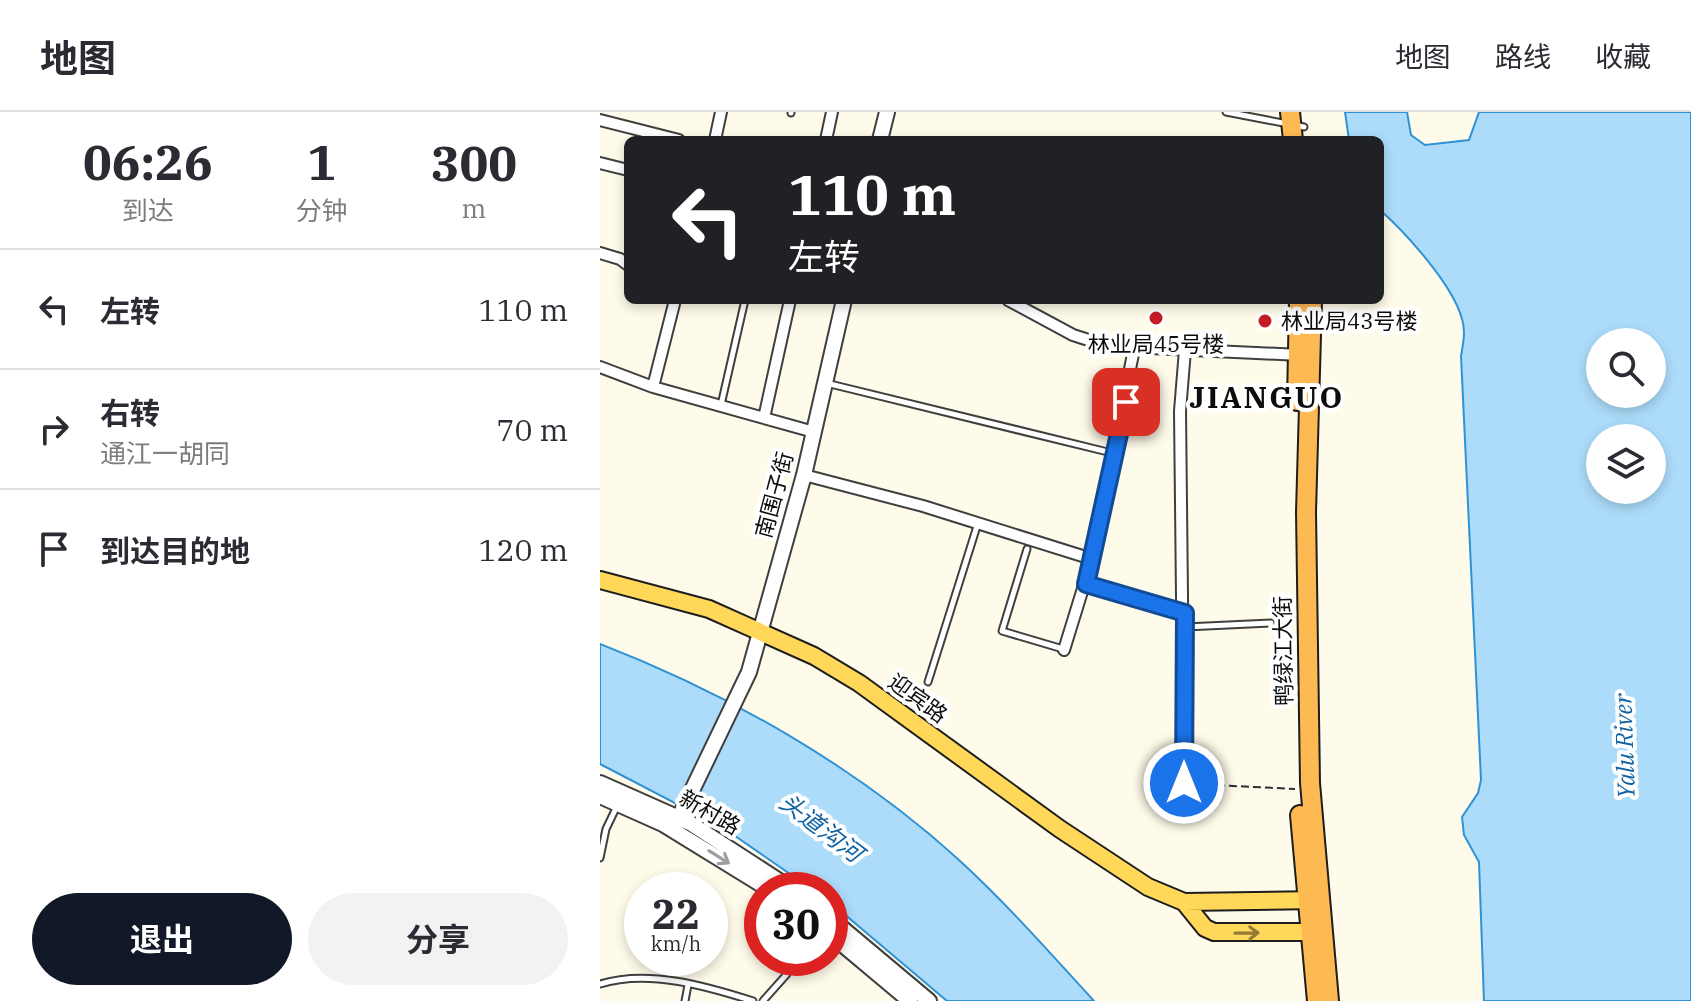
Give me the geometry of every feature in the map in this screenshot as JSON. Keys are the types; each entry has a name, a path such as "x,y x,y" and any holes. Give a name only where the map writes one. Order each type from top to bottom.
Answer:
{"highway":[{"name":"鸭绿江大街","path":"1299,304 1304,356 1306,625 1313,900"},
{"name":"鸭绿江大街","path":"1311,304 1304,356 1294,577 1299,789 1316,932 1317,1001"},
{"name":"鸭绿江大街","path":"1316,932 1329,1001"}],"main road":[{"name":"迎宾路","path":"600,580 709,609 814,656 859,683 1112,865 1148,887 1184,902 1313,900"},
{"name":"迎宾路","path":"1184,902 1205,928 1214,932 1316,932"}],"street":[{"path":"716,136 721,112"},
{"path":"827,136 832,112"},
{"path":"881,136 887,112"},
{"path":"600,120 663,136"},
{"path":"600,163 624,169"},
{"path":"600,253 624,262"},
{"path":"653,387 674,304"},
{"path":"764,418 789,304"},
{"name":"南围子街","path":"676,824 739,699 804,475 843,304"},
{"path":"1015,304 1073,335 1107,346 1304,356"},
{"path":"1064,650 1092,559 1116,454 1134,349"},
{"path":"1184,783 1185,613 1180,483 1185,350"},
{"path":"600,367 653,387 814,432"},
{"path":"804,475 978,523 1092,559"},
{"path":"1086,584 1185,613"},
{"name":"新村路","path":"600,783 761,872"},
{"name":"新村路","path":"600,796 676,824 744,872"},
{"path":"848,933 929,1001"},
{"path":"848,949 910,1001"}],"lane":[{"path":"1226,112 1298,126"},
{"path":"721,406 744,304"},
{"path":"825,383 1116,454"},
{"path":"928,682 978,523"},
{"path":"1027,549 1002,631 1064,650"},
{"path":"1185,627 1271,623"},
{"path":"600,858 606,829 618,803"},
{"path":"763,1001 785,976"},
{"path":"600,984 636,977 688,985 751,1001"},
{"path":"685,1001 688,985"}],"path":[{"path":"1184,783 1299,789"}],"water":[{"name":"Yalu River","path":"1345,112 1407,112 1411,135 1425,145 1469,140 1479,112 1691,112 1691,1001 1484,1001 1479,862 1464,835 1462,817 1478,793 1481,780 1461,356 1463,324 1449,291 1415,246 1384,214 1384,136 1348,136"},
{"name":"头道沟河","path":"600,644 743,710 835,764 878,794 920,826 977,877 1094,1001 947,1001 848,917 848,872 787,872 725,829 600,764"}],"place":[{"name":"林业局45号楼","path":"1156,318"},
{"name":"林业局43号楼","path":"1265,321"}],"district":[{"name":"JIANGUO","path":"1267,398"}],"route":[{"path":"1126,402 1086,584 1185,613 1184,783"}]}
